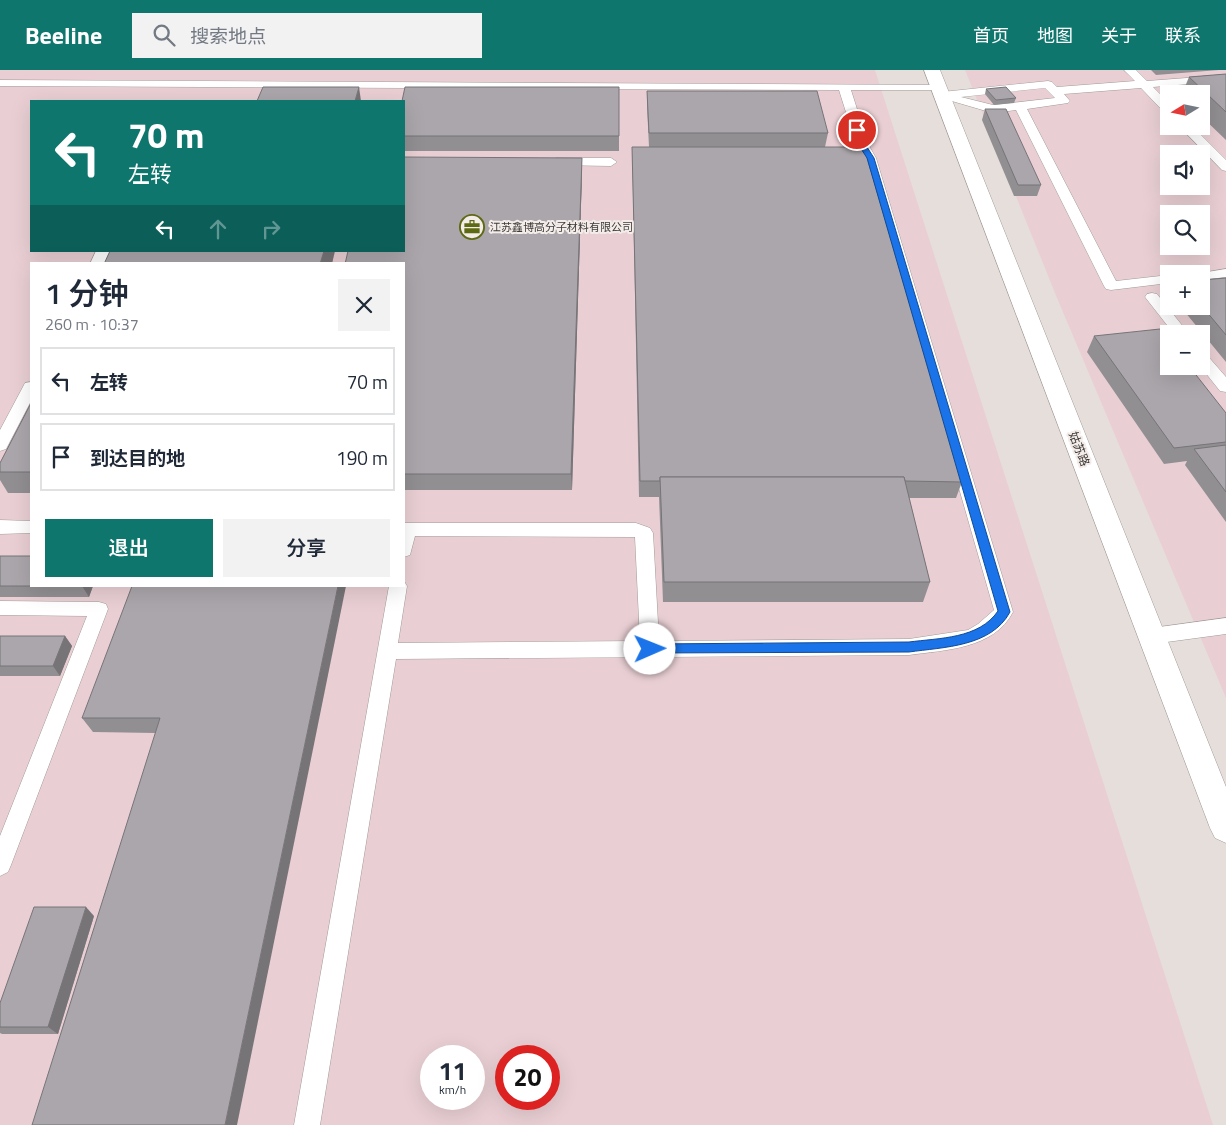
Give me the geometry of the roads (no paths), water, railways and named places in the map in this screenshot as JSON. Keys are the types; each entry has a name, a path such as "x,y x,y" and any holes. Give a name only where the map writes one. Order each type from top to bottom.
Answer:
{"street":[{"name":"姑苏路","path":"937,84 1226,828"}],"lane":[{"path":"16,83 25,70"},
{"path":"120,83 128,70"},
{"path":"272,84 278,70"},
{"path":"404,84 408,70"},
{"path":"542,85 543,70"},
{"path":"1130,70 1160,101"},
{"path":"1054,91 1226,78"},
{"path":"0,83 120,83 190,88 272,84 387,89 404,84 844,86 937,84 1048,84 1064,101 993,109 937,84"},
{"path":"387,651 909,647 948,642 981,634 997,622 1004,612 870,158 862,144 844,86"},
{"path":"1020,106 1111,286 1160,280"},
{"path":"1194,135 1226,167"},
{"path":"542,162 611,162"},
{"path":"1210,275 1226,273"},
{"path":"1152,297 1175,325"},
{"path":"1210,368 1226,387"},
{"path":"0,445 30,388"},
{"path":"0,527 30,527"},
{"path":"406,529 636,530 644,533 650,649"},
{"path":"307,1125 398,587"},
{"path":"0,608 99,608 0,865"},
{"path":"1152,636 1226,626"}],"place":[{"name":"江苏鑫博高分子材料有限公司","path":"472,227"}]}
